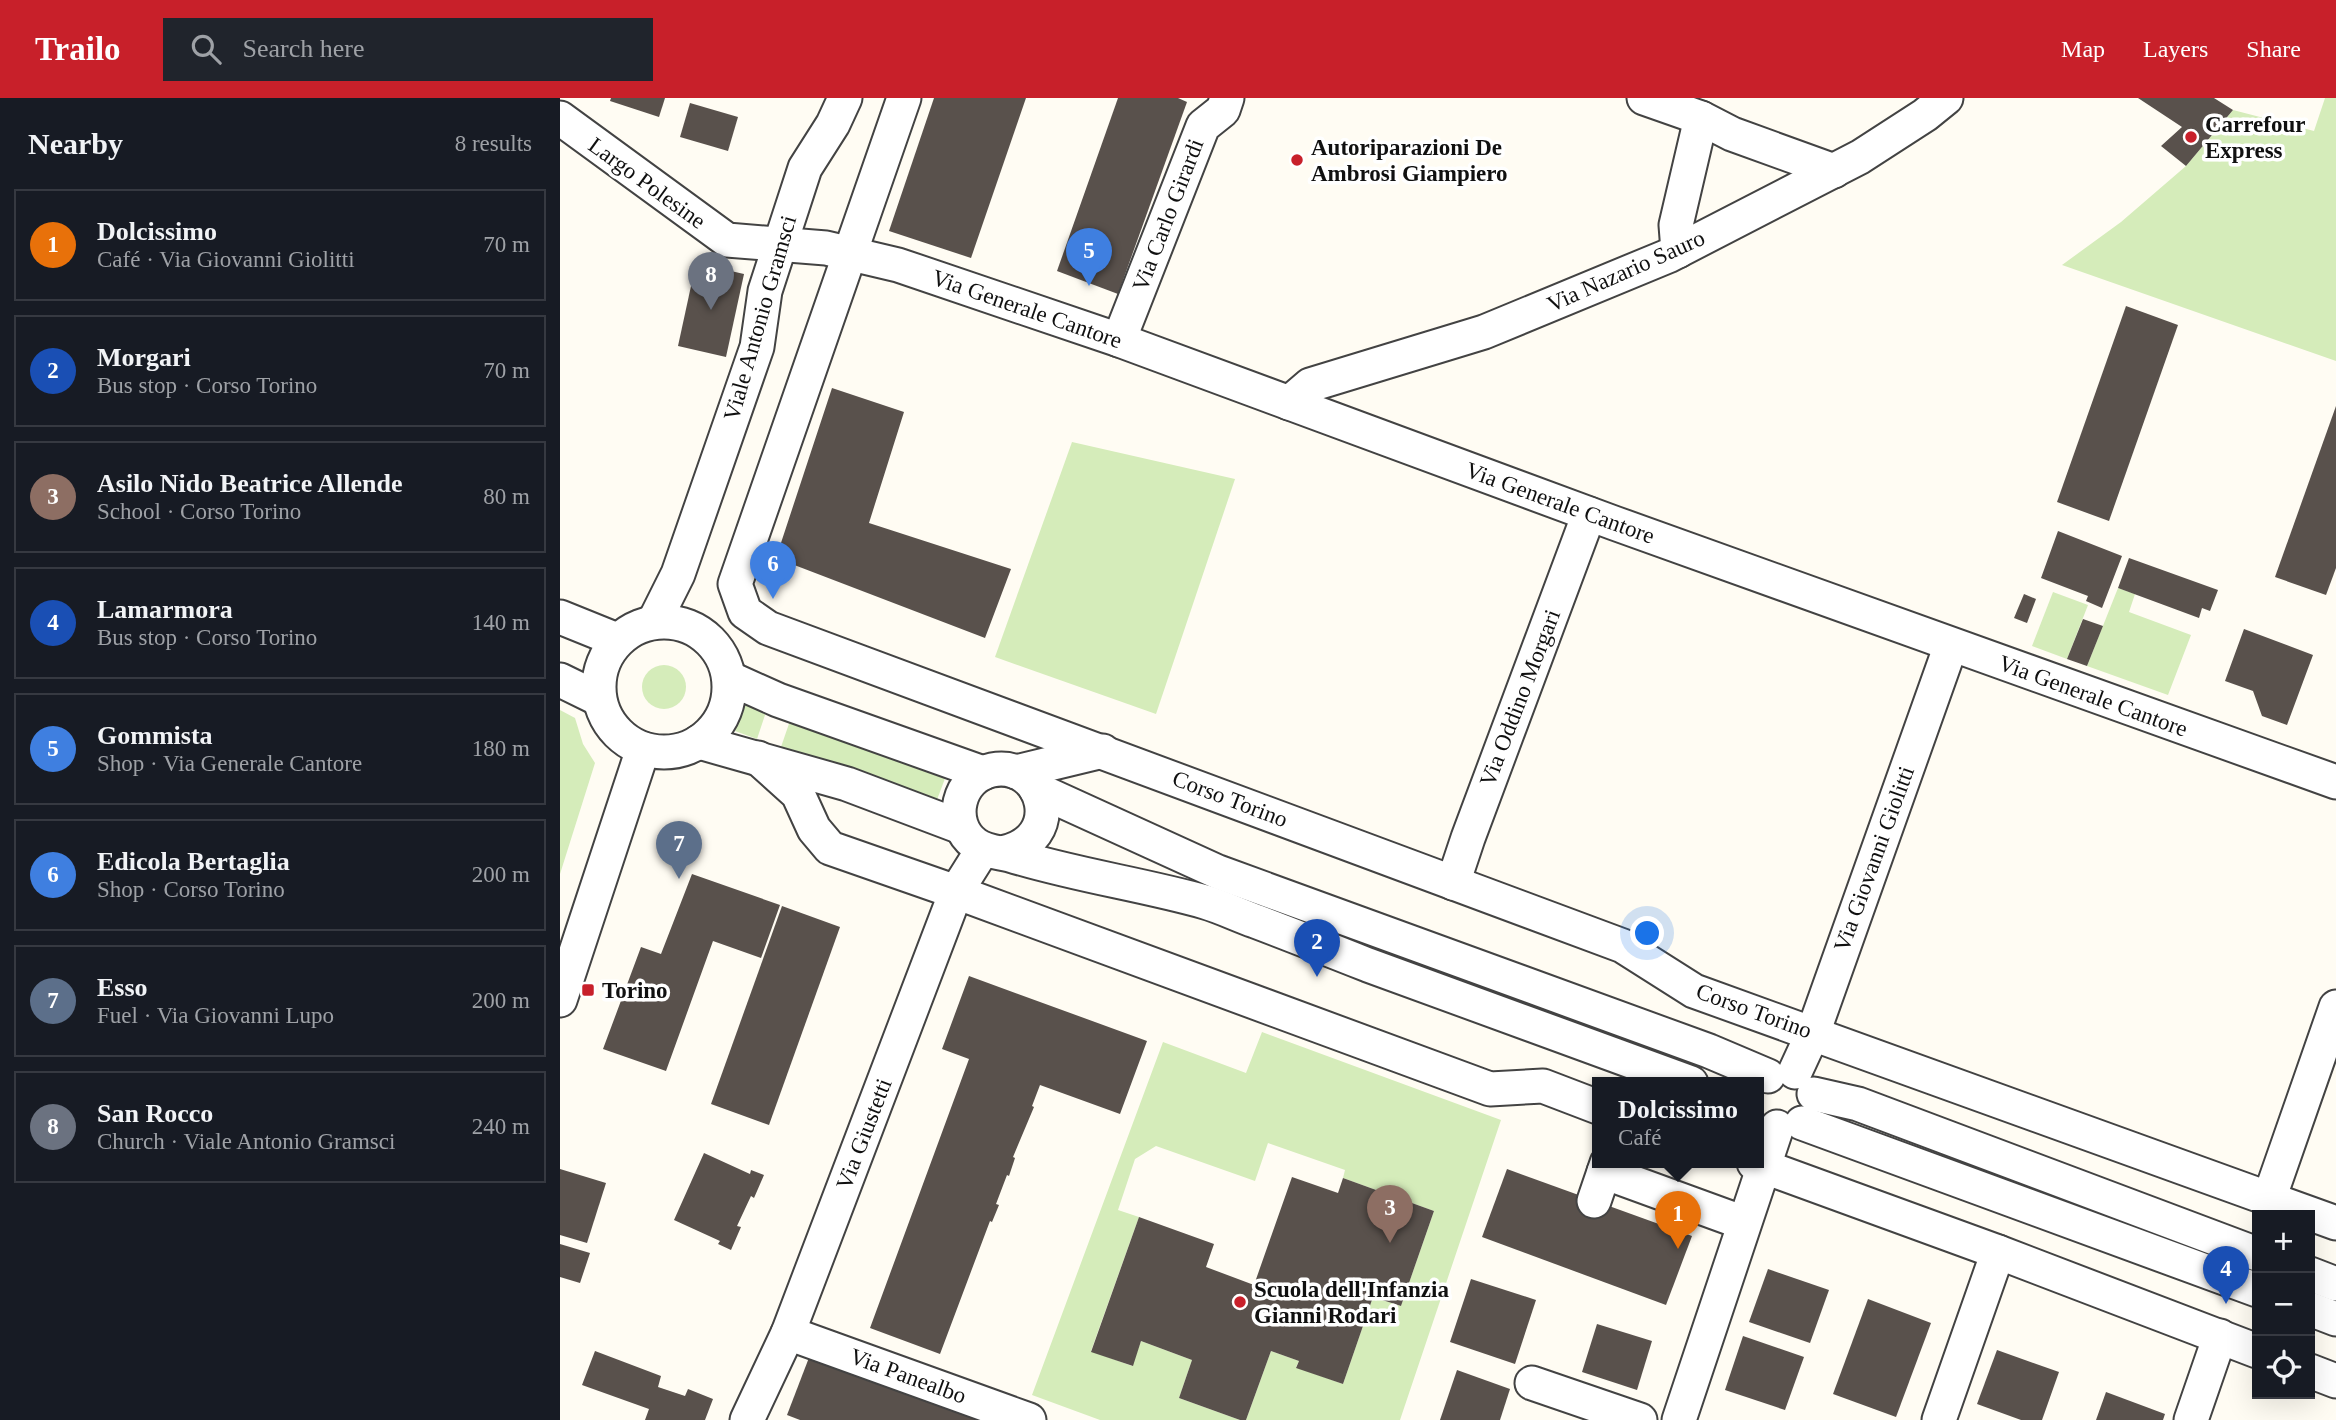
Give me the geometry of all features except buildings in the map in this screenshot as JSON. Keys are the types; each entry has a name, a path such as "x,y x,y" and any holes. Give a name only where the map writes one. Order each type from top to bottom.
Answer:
{"street":[{"name":"Viale Antonio Gramsci","path":"654,622 678,574 757,347 765,291 805,168 833,124 845,98"},
{"path":"850,252 904,98"},
{"name":"Via Carlo Girardi","path":"1119,340 1203,126 1223,110 1227,98"},
{"path":"1644,98 1834,171"},
{"name":"Via Nazario Sauro","path":"1289,404 1310,385 1484,332 1678,251 1834,171 1925,115 1946,98"},
{"name":"Largo Polesine","path":"560,118 727,240 779,245"},
{"path":"1678,251 1676,225 1701,118"},
{"name":"Via Generale Cantore","path":"779,245 850,252 882,260 1119,340 1589,514 2336,782"},
{"name":"Corso Torino","path":"850,252 735,584 745,612 768,628 1623,946 1694,991 2336,1223"},
{"name":"Via Oddino Morgari","path":"1453,883 1589,514"},
{"path":"560,617 617,640"},
{"path":"654,622 675,622 695,629 711,641 723,659 729,678 729,697 724,715 713,730 699,742 672,752 643,749 628,741 614,730 604,715 599,699 598,678 605,657 617,640 628,631 654,622"},
{"name":"Via Giovanni Giolitti","path":"1764,1148 1782,1098 1813,1032 1951,645"},
{"path":"729,678 778,700 983,774"},
{"path":"560,680 599,699"},
{"path":"699,742 847,784 982,843 1040,864 1206,902 1675,1077"},
{"path":"560,1000 643,749"},
{"path":"1026,781 1103,751"},
{"path":"758,758 798,794 814,829 830,848 1490,1089 1543,1086 1592,1105"},
{"path":"1026,781 1042,803 1038,831 1029,842 1017,850 982,843 959,814 960,802 964,790 972,780 993,770 1026,781 1218,872 1709,1051 1749,1077"},
{"name":"Via Giustetti","path":"747,1420 788,1333 956,892 982,843"},
{"path":"2269,1199 2336,1007"},
{"path":"1764,1086 1782,1098 2252,1288"},
{"path":"1782,1098 1858,1104 2252,1252"},
{"path":"1764,1167 1998,1252 2252,1349"},
{"name":"Via Giovanni Giolitti","path":"1679,1420 1744,1223 1757,1168"},
{"path":"1602,1179 1744,1223"},
{"path":"1939,1420 1998,1252"},
{"path":"2315,1276 2336,1283"},
{"name":"Via Panealbo","path":"788,1333 1029,1420"},
{"path":"2191,1420 2220,1336"},
{"path":"2315,1373 2336,1381"},
{"path":"1532,1383 1640,1420"}],"green space":[{"path":"2325,98 2336,98 2336,361 2062,265 2121,222 2186,166 2233,110 2314,131"},
{"path":"1072,442 1235,479 1156,714 995,657"},
{"path":"2118,588 2135,594 2129,612 2191,635 2168,695 2087,666"},
{"path":"2053,592 2088,605 2067,659 2032,646"},
{"path":"664,665 680,671 686,687 680,703 664,709 648,703 642,687 648,671"},
{"path":"749,695 769,703 757,739 735,731"},
{"path":"560,710 575,718 583,744 595,763 560,874"},
{"path":"793,712 949,768 935,805 781,747"},
{"path":"1262,1032 1501,1120 1400,1420 1246,1420 1271,1351 1299,1361 1296,1367 1343,1384 1373,1297 1401,1306 1434,1211 1343,1178 1345,1170 1268,1143 1255,1181 1156,1146 1135,1159 1118,1210 1139,1217 1091,1351 1132,1366 1141,1341 1192,1360 1179,1398 1240,1420 1100,1420 1032,1395 1163,1042 1246,1073"}],"place":[{"name":"Carrefour Express","path":"2191,137"},
{"name":"Autoriparazioni De Ambrosi Giampiero","path":"1297,160"},
{"name":"Gommista","path":"1089,286"},
{"name":"San Rocco","path":"711,310"},
{"name":"Edicola Bertaglia","path":"773,599"},
{"name":"Esso","path":"679,879"},
{"name":"Morgari","path":"1317,977"},
{"name":"Torino","path":"588,990"},
{"name":"Asilo Nido Beatrice Allende","path":"1390,1243"},
{"name":"Dolcissimo","path":"1678,1249"},
{"name":"Scuola dell'Infanzia Gianni Rodari","path":"1240,1302"},
{"name":"Lamarmora","path":"2226,1304"}]}
